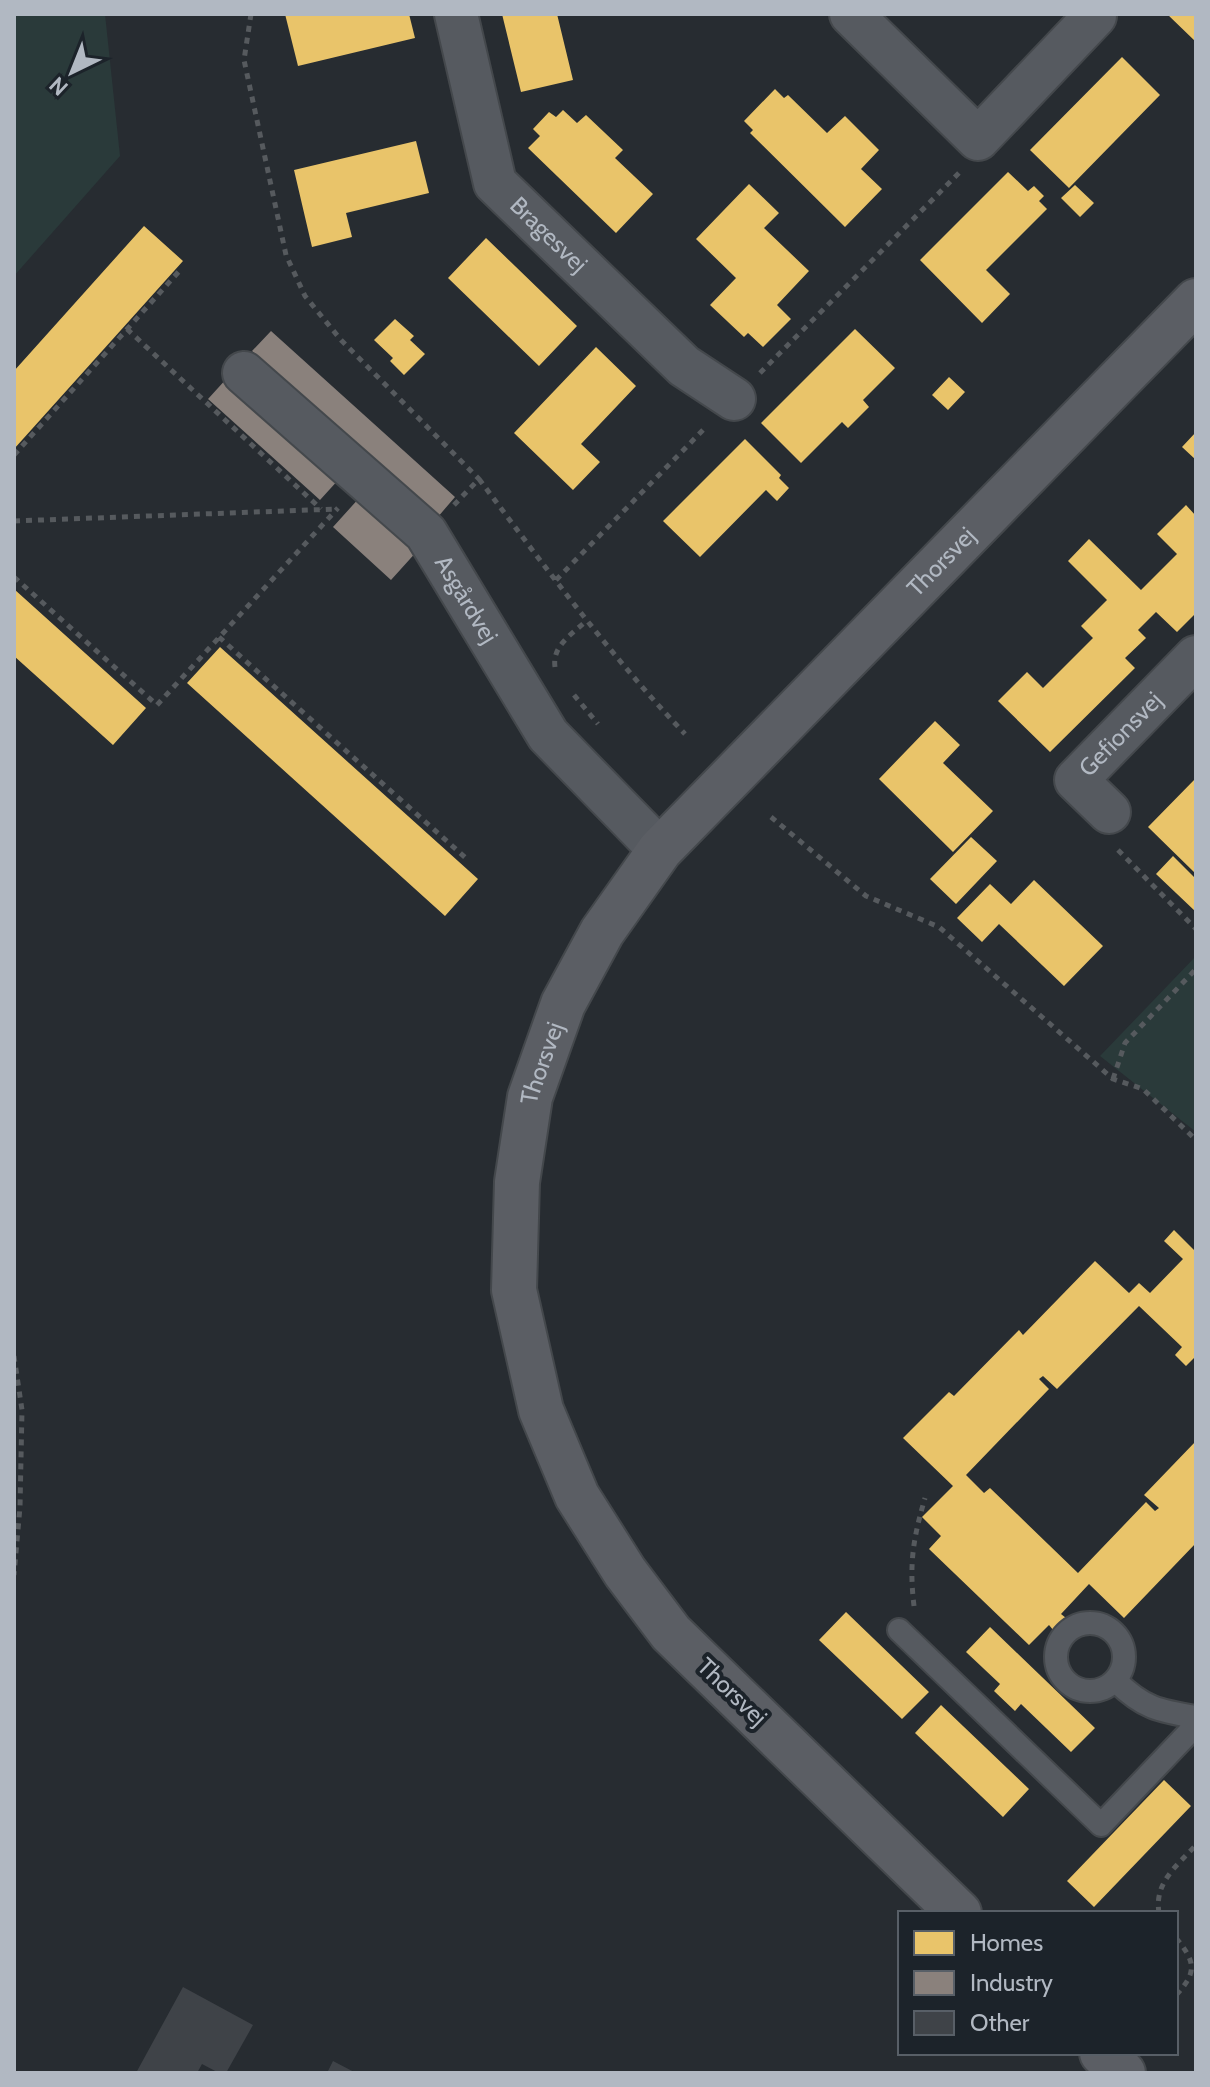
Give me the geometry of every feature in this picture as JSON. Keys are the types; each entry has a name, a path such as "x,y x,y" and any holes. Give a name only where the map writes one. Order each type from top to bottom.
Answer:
{"street":[{"name":"Bragesvej","path":"456,14 495,183 684,366 734,399"},
{"path":"851,14 978,139 1095,16"},
{"name":"Thorsvej","path":"957,1911 671,1633 625,1572 577,1496 541,1410 514,1290 517,1182 530,1097 563,1004 602,932 660,850 1196,301"},
{"name":"Asgårdvej","path":"244,373 351,494 426,533 548,735 660,850"},
{"name":"Gefionsvej","path":"1109,812 1076,780 1196,657"},
{"path":"1104,2055 1123,2073"}],"lane":[{"path":"906,1636 1101,1825 1196,1725"},
{"path":"1116,1681 1129,1694 1156,1710 1196,1717"}],"path":[{"path":"251,14 244,60 286,255 305,296 341,340 479,479 586,621 638,685 685,734"},
{"path":"556,580 976,155 978,139"},
{"path":"14,455 182,268"},
{"path":"127,329 322,509"},
{"path":"426,533 479,479"},
{"path":"14,521 322,509 351,494"},
{"path":"14,577 157,705 351,494"},
{"path":"556,672 554,656 560,645 586,621"},
{"path":"219,637 469,861"},
{"path":"565,683 601,728"},
{"path":"1109,812 1103,835 1196,929"},
{"path":"771,817 866,896 939,927 1113,1079 1143,1089 1196,1140"},
{"path":"1113,1079 1125,1043 1196,969"},
{"path":"14,1356 22,1410 20,1507 14,1575"},
{"path":"906,1636 914,1609 911,1576 914,1535 925,1498"},
{"path":"1159,1911 1160,1886 1196,1845"},
{"path":"1178,1940 1190,1955 1192,1969 1178,1993"}],"shaded area":[{"path":"14,14 105,14 120,156 14,276"},
{"path":"1196,956 1196,1132 1100,1056"}],"building: Homes":[{"path":"285,14 409,14 415,38 298,66"},
{"path":"502,14 557,14 573,80 521,92"},
{"path":"1167,14 1196,14 1196,42"},
{"path":"1122,57 1160,95 1069,188 1030,150"},
{"path":"775,89 784,98 788,95 827,133 845,116 879,150 861,169 882,189 845,227 750,133 753,130 744,121"},
{"path":"563,110 577,123 586,115 623,150 615,158 653,194 616,233 528,148 540,136 533,129 549,112 556,117"},
{"path":"416,141 429,193 346,213 352,237 312,247 294,170"},
{"path":"1008,172 1028,191 1034,186 1044,196 1039,201 1047,209 986,270 1010,294 982,323 920,260"},
{"path":"749,184 779,213 764,228 809,271 777,305 791,319 763,347 748,333 744,337 710,305 736,278 696,239"},
{"path":"1075,185 1094,203 1080,217 1061,198"},
{"path":"144,226 183,261 14,449 14,371"},
{"path":"486,238 577,326 539,366 448,278"},
{"path":"395,319 414,336 410,340 425,354 404,375 390,361 393,358 374,340"},
{"path":"855,329 895,368 863,400 869,407 848,428 842,422 801,463 761,423"},
{"path":"596,347 636,386 581,444 600,462 573,490 514,433"},
{"path":"949,377 965,392 948,410 932,395"},
{"path":"1196,432 1196,460 1182,447"},
{"path":"745,439 781,475 779,478 789,488 777,501 766,490 700,557 663,521"},
{"path":"1186,505 1196,516 1196,613 1177,632 1156,612 1138,630 1146,638 1125,658 1135,668 1050,752 998,701 1027,672 1043,688 1093,638 1081,626 1107,600 1068,561 1089,539 1141,590 1177,554 1157,534"},
{"path":"14,589 146,708 113,745 14,656"},
{"path":"220,647 478,879 445,916 187,683"},
{"path":"935,721 960,745 943,763 993,811 953,852 879,779"},
{"path":"1196,778 1196,874 1148,827"},
{"path":"971,837 997,861 956,904 930,879"},
{"path":"1173,856 1196,879 1196,912 1156,874"},
{"path":"1034,880 1103,946 1064,986 999,924 982,942 957,918 990,884 1011,904"},
{"path":"1174,1230 1196,1252 1196,1360 1194,1358 1186,1366 1175,1355 1182,1347 1139,1306 1057,1389 1043,1376 1039,1379 1049,1389 966,1475 984,1493 990,1488 1078,1573 1146,1502 1155,1511 1159,1508 1144,1495 1196,1441 1196,1543 1124,1618 1089,1584 1061,1614 1066,1618 1054,1631 1049,1625 1029,1645 929,1549 941,1536 922,1517 953,1486 903,1438 949,1392 954,1396 1019,1330 1023,1335 1095,1261 1129,1293 1139,1283 1150,1293 1183,1259 1164,1241"},
{"path":"846,1612 929,1692 902,1719 819,1640"},
{"path":"990,1627 1095,1728 1071,1752 1021,1704 1015,1711 994,1691 1000,1684 966,1652"},
{"path":"941,1705 1029,1789 1003,1817 915,1733"},
{"path":"1164,1780 1191,1806 1094,1907 1067,1881"}],"building: Industry":[{"path":"271,331 455,497 437,518 252,351"},
{"path":"228,377 340,478 320,500 208,399"},
{"path":"361,496 419,549 391,580 333,527"}],"building: Other":[{"path":"183,1987 253,2025 226,2073 219,2073 202,2064 197,2073 136,2073"},
{"path":"333,2061 356,2073 327,2073"}]}
